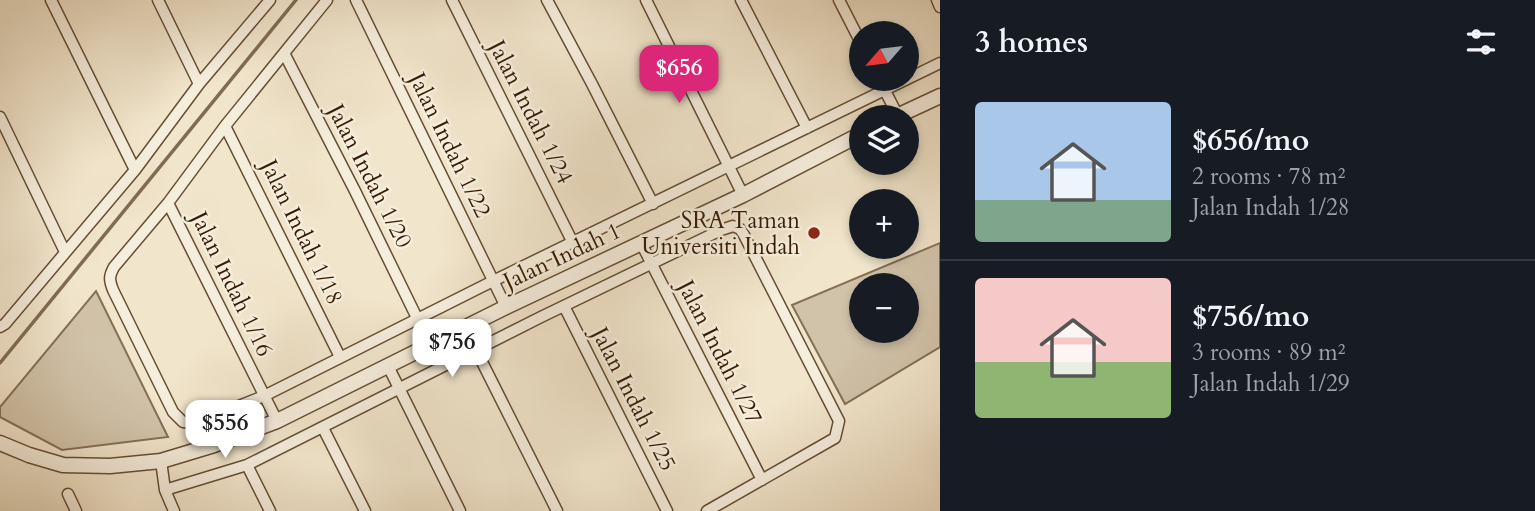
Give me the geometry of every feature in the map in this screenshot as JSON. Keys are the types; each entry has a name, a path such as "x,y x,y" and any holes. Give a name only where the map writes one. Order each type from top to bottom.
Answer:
{"street":[{"path":"51,0 135,170"},
{"path":"158,0 200,85"},
{"path":"3,326 135,170 269,0"},
{"path":"327,0 110,274 113,290 173,412 183,422 196,424 264,396 417,318 883,91"},
{"name":"Jalan Indah 1/22","path":"356,0 506,307"},
{"name":"Jalan Indah 1/24","path":"452,0 573,243"},
{"path":"547,0 653,204"},
{"path":"646,0 743,195"},
{"path":"741,0 807,128"},
{"path":"839,0 850,21"},
{"path":"937,0 940,7"},
{"name":"Jalan Indah 1/20","path":"284,53 417,318"},
{"path":"919,73 940,63"},
{"path":"919,106 940,96"},
{"path":"0,117 65,252"},
{"name":"Jalan Indah 1/18","path":"225,126 340,357"},
{"name":"Jalan Indah 1","path":"0,443 63,465 110,466 161,461 214,445 277,421 506,307 743,195 849,140"},
{"name":"Jalan Indah 1/16","path":"168,203 277,421"},
{"path":"165,490 247,465 651,262 733,226 740,229 760,264 839,421 835,438 707,511"},
{"name":"Jalan Indah 1/27","path":"641,243 762,480"},
{"name":"Jalan Indah 1/25","path":"564,306 667,511"},
{"path":"476,350 557,511"},
{"path":"388,366 460,511"},
{"path":"323,428 365,511"},
{"path":"161,461 165,490 174,511"},
{"path":"247,465 270,511"},
{"path":"68,494 76,511"}],"shaded area":[{"path":"940,243 940,347 845,404 792,305 849,281 849,343 919,343 919,273 868,273 902,259 919,259 919,252"},
{"path":"96,291 168,437 62,450 0,417 0,407"}],"waterway":[{"path":"0,363 296,0"}],"place":[{"name":"SRA Taman Universiti Indah","path":"814,233"}]}
